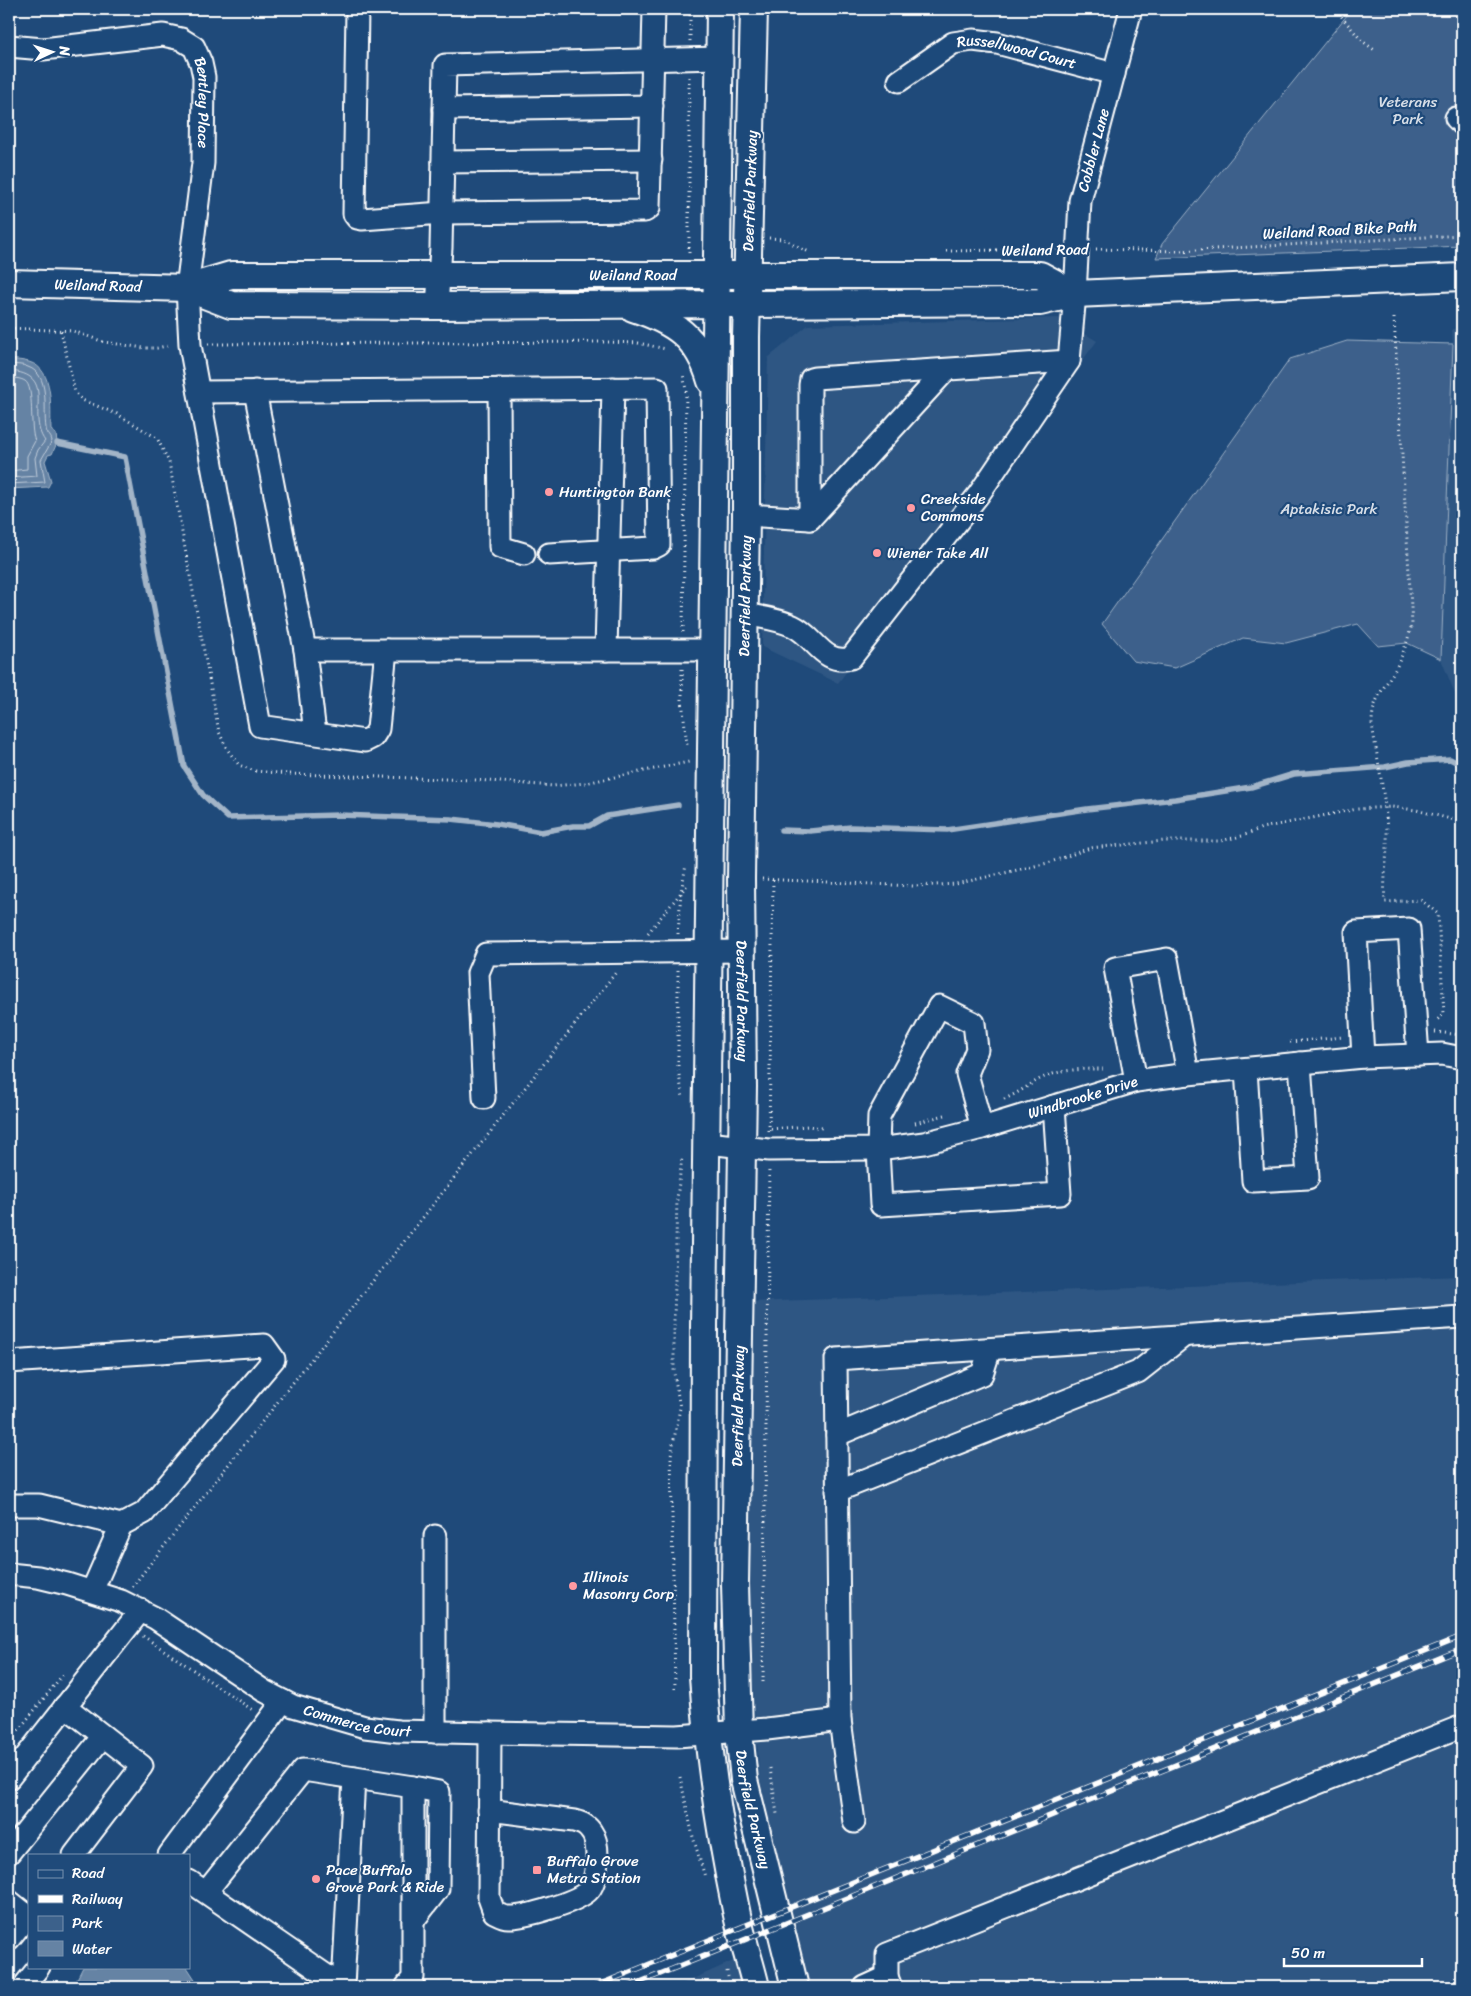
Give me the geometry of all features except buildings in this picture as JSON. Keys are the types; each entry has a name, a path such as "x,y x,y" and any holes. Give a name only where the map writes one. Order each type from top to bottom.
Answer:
{"main road":[{"name":"Deerfield Parkway","path":"720,9 702,1571 703,1676 707,1734 736,1910 756,1987"},
{"name":"Deerfield Parkway","path":"754,9 746,304 742,1147 735,1584 739,1732 744,1780 795,1987"},
{"name":"Weiland Road","path":"9,283 187,288 231,275 747,276 1040,274 1076,294"},
{"name":"Weiland Road","path":"187,288 231,305 437,306 1040,302 1076,294 1462,277"},
{"path":"623,304 650,314 688,336 698,349 716,395"}],"street":[{"path":"357,9 354,214 357,218 362,219 442,213 645,211 649,208 650,204 654,9"},
{"name":"Cobbler Lane","path":"1070,361 1076,294 1076,248 1080,201 1132,9"},
{"name":"Bentley Place","path":"9,46 53,48 163,34 181,39 194,47 201,62 204,77 203,163 187,288 190,345 260,726 315,733"},
{"name":"Russellwood Court","path":"899,81 953,43 973,40 997,43 1114,74"},
{"path":"437,306 442,213 445,65 720,58"},
{"path":"444,109 652,106"},
{"path":"443,162 651,160"},
{"path":"810,519 810,385 812,380 1070,361"},
{"path":"744,614 777,620 796,627 828,656 842,660 851,658 979,494 1070,361"},
{"path":"810,519 946,370"},
{"path":"606,650 613,388"},
{"path":"199,392 657,388 659,545 653,548 549,554"},
{"path":"499,389 500,547 524,554"},
{"path":"255,391 304,650 315,733 365,741 373,737 378,729 386,650"},
{"path":"746,515 810,519"},
{"path":"304,650 712,650"},
{"path":"1362,1058 1356,932 1409,929 1418,1054"},
{"path":"484,1098 478,973 486,954 742,951"},
{"path":"1136,1082 1115,968 1167,959 1188,1074"},
{"path":"982,1128 967,1074 977,1049 974,1023 939,1006 879,1116 878,1149 881,1205 1060,1194 1054,1106"},
{"name":"Windbrooke Drive","path":"708,1144 769,1150 878,1149 924,1143 982,1128 1136,1082 1188,1074 1362,1058 1418,1054 1442,1054 1462,1058"},
{"path":"1246,1069 1253,1181 1308,1178 1300,1064"},
{"path":"854,1822 840,1720 836,1359 1462,1317"},
{"path":"837,1491 1138,1372 1185,1335"},
{"path":"9,1362 264,1345 274,1359 144,1513 121,1525 92,1591"},
{"path":"837,1435 982,1374 990,1349"},
{"path":"9,1505 39,1505 121,1525"},
{"path":"435,1536 435,1732"},
{"name":"Commerce Court","path":"9,1574 38,1577 92,1591 121,1601 141,1610 264,1691 293,1706 365,1728 490,1734 677,1736 739,1732 840,1720"},
{"path":"9,1778 141,1610"},
{"path":"170,1854 284,1701"},
{"path":"65,1706 142,1766 75,1854"},
{"path":"865,1987 889,1982 887,1954 1462,1726"},
{"path":"489,1810 574,1821 586,1825 594,1835 597,1849 595,1878 588,1891 573,1899 522,1916 505,1917 494,1912 489,1898 489,1810 490,1734"},
{"path":"9,1853 102,1736"},
{"path":"343,1987 197,1886 303,1770 413,1787 413,1978 406,1987"},
{"path":"343,1987 354,1778"},
{"path":"9,1901 28,1915 9,1939"},
{"path":"23,1987 38,1968"}],"path":[{"path":"688,236 690,9"},
{"path":"1335,9 1362,40 1376,51"},
{"name":"Weiland Road Bike Path","path":"1220,249 1462,235"},
{"path":"783,239 810,252 817,253"},
{"name":"Weiland Road","path":"940,251 1076,248 1179,251 1220,249"},
{"path":"1394,318 1412,624 1407,644 1377,697 1372,710 1374,739 1387,830 1385,902 1421,900 1438,914 1444,1014 1432,1025 1434,1031 1462,1035"},
{"path":"9,328 73,332 104,342 144,348 157,348 168,345 607,342 638,343 668,350"},
{"path":"683,369 686,390 682,700 690,771"},
{"path":"756,879 914,886 956,884 1048,863 1090,848 1164,841 1220,841 1242,836 1262,828 1357,809 1384,807 1416,810 1462,822"},
{"path":"685,1106 678,1070 678,919 686,862"},
{"path":"121,1601 262,1420 691,880"},
{"path":"764,1682 773,880"},
{"path":"675,1689 671,1455 680,1408 674,1373 674,1322 677,1199 682,1155"},
{"path":"128,1626 269,1721"},
{"path":"9,1742 71,1664"},
{"path":"680,1777 693,1836 706,1882"},
{"path":"727,1969 730,1987"}],"shaded area":[{"name":"Creekside Commons","path":"1059,318 1097,341 838,683 762,647 768,358 808,325"},
{"path":"1462,328 1462,711 1441,659 1452,329"},
{"path":"1462,1276 1462,1987 796,1987 762,1810 744,1571 748,1302"},
{"path":"740,1958 744,1987 675,1987"}],"green space":[{"name":"Veterans Park","path":"1352,9 1462,9 1462,246 1156,258 1162,244"},
{"name":"Aptakisic Park","path":"1347,341 1453,344 1441,659 1407,643 1378,646 1358,624 1286,643 1243,638 1175,668 1133,661 1102,624 1290,359"}],"water":[{"path":"9,359 26,361 37,366 47,381 51,430 56,434 57,443 52,454 48,455 45,461 51,481 48,487 9,489"},
{"path":"82,1968 188,1968 200,1987 73,1987"}],"waterway":[{"path":"57,443 125,457 184,766 203,795 228,818 339,815 451,819 497,824 541,832 573,826 589,826 607,816 678,805"},
{"path":"781,830 810,831 851,827 947,830 1251,787 1294,774 1385,767 1408,762 1450,759 1462,765"}],"railway":[{"path":"593,1987 1462,1636"},
{"path":"628,1987 1462,1649"}],"place":[{"name":"Huntington Bank","path":"549,492"},
{"name":"Creekside Commons","path":"911,508"},
{"name":"Wiener Take All","path":"877,553"},
{"name":"Illinois Masonry Corp","path":"573,1586"},
{"name":"Buffalo Grove Metra Station","path":"537,1870"},
{"name":"Pace Buffalo Grove Park & Ride","path":"316,1879"}]}
